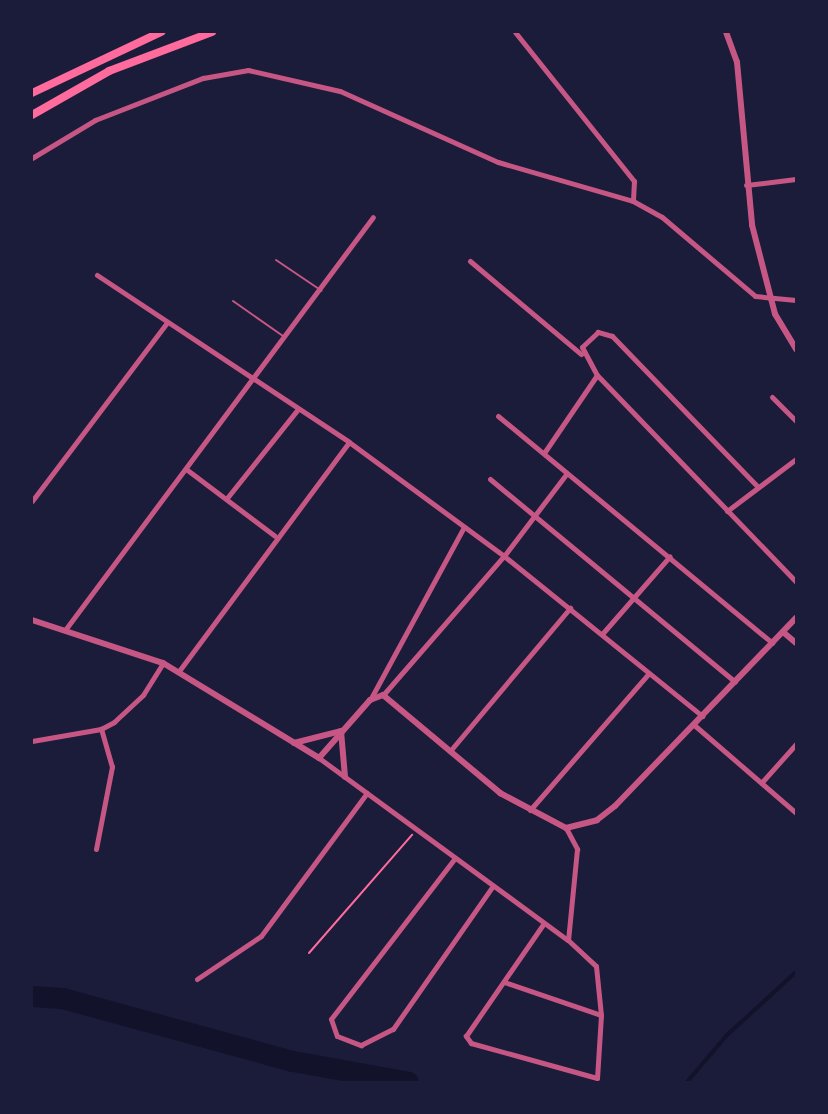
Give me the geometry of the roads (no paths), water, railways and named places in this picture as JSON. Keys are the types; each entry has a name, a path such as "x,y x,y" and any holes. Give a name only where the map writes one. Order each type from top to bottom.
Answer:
{"main road":[{"path":"32,93 161,32"},
{"path":"32,116 109,71 212,32"}],"street":[{"path":"515,32 634,181 633,201"},
{"path":"726,32 742,106 746,185 771,301 796,349"},
{"path":"32,158 95,120 203,78 248,70 340,91 498,162 633,201 662,217 746,290 771,301 796,300"},
{"path":"746,185 796,179"},
{"path":"65,630 252,380 322,291 373,217"},
{"path":"470,261 581,354 597,375 796,582"},
{"path":"97,274 166,324 349,442 504,556 702,716"},
{"path":"32,501 166,324"},
{"path":"581,354 598,332 612,336 758,487"},
{"path":"544,453 597,375"},
{"path":"772,398 796,421"},
{"path":"227,498 298,409"},
{"path":"498,416 670,556 772,643"},
{"path":"179,671 276,536 349,442"},
{"path":"727,511 796,459"},
{"path":"186,469 276,536"},
{"path":"370,700 383,695 504,556 567,473"},
{"path":"490,479 636,595 735,682"},
{"path":"318,758 370,700 464,527"},
{"path":"602,634 670,556"},
{"path":"450,751 570,608"},
{"path":"566,828 605,815 796,618"},
{"path":"32,620 163,663 179,671 318,758 568,940 596,966 601,1015 597,1078 477,1045 467,1040 467,1032 544,923"},
{"path":"783,632 796,643"},
{"path":"32,741 101,729 135,703 163,663"},
{"path":"530,810 649,673"},
{"path":"383,695 450,751 530,810 566,828 578,849 568,940"},
{"path":"693,724 796,813"},
{"path":"96,849 112,767 101,729"},
{"path":"294,743 341,731"},
{"path":"341,731 345,777"},
{"path":"762,782 796,744"},
{"path":"197,979 261,936 367,793"},
{"path":"455,858 331,1019 331,1031 353,1045 371,1044 393,1029 492,886"},
{"path":"504,982 601,1015"}],"lane":[{"path":"276,260 322,291"},
{"path":"233,301 286,338"}],"waterway":[{"path":"687,1082 727,1035 796,972"},
{"path":"32,996 62,998 293,1061 408,1082"}]}
